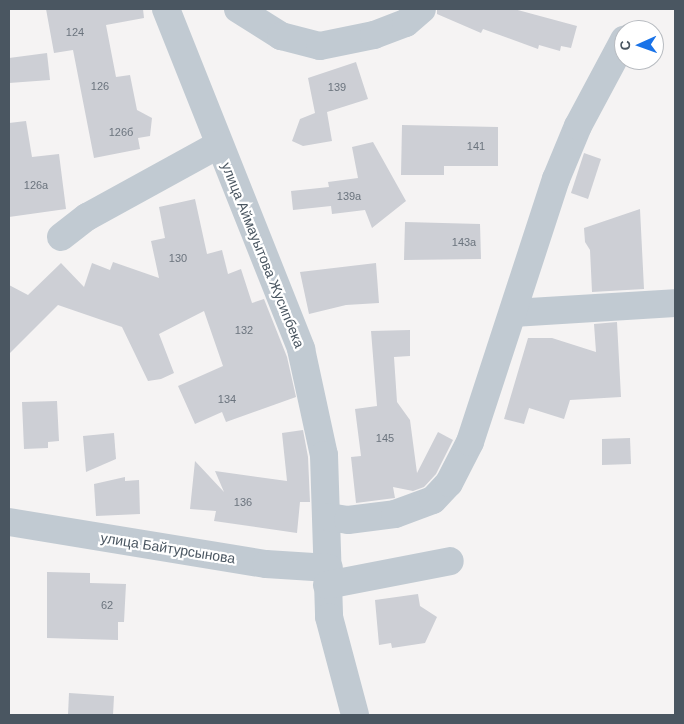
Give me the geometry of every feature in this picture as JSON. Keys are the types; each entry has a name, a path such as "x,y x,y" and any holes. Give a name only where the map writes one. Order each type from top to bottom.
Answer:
{"street":[{"name":"улица Аймауытова Жусипбека","path":"166,9 218,145 301,349 324,455 329,517 328,577 330,617 355,715"},
{"path":"238,9 282,36 320,46 374,36 406,23 422,9"},
{"path":"329,517 348,520 395,514 432,500 449,483 470,442 556,179 578,126 614,59"},
{"path":"61,237 87,217 218,145"},
{"path":"513,313 675,303"},
{"name":"улица Байтурсынова","path":"9,522 266,564 328,577 450,561"}],"building":[{"path":"46,9 143,9 144,18 106,25 116,77 130,75 137,110 152,118 150,136 138,138 140,149 94,158 73,50 54,53"},
{"path":"437,9 514,9 577,26 571,48 561,46 560,51 539,45 538,49 483,29 481,33 437,14"},
{"path":"47,53 50,80 9,83 9,58"},
{"path":"356,62 368,99 327,112 332,141 303,146 292,141 300,119 315,113 308,78"},
{"path":"26,121 32,157 59,154 66,209 9,217 9,123"},
{"path":"402,125 498,127 498,166 444,166 444,175 401,175"},
{"path":"373,142 406,201 372,228 365,210 332,214 331,206 293,210 291,191 329,187 328,182 358,178 352,147"},
{"path":"584,153 601,159 588,199 571,193"},
{"path":"195,199 207,254 222,250 228,274 241,269 252,303 264,299 287,357 296,397 226,422 222,412 195,424 178,386 223,366 204,311 159,334 174,373 161,379 148,381 122,327 58,305 9,354 9,285 28,295 61,263 84,287 92,263 110,270 113,262 159,278 151,241 165,238 159,207"},
{"path":"640,209 644,289 592,292 590,250 585,242 584,228"},
{"path":"405,222 480,224 481,259 404,260"},
{"path":"376,263 379,303 346,305 309,314 300,272"},
{"path":"617,322 621,397 570,400 564,419 529,408 524,424 504,419 528,338 552,338 596,352 594,324"},
{"path":"410,330 410,356 394,357 397,402 410,420 417,473 438,432 453,440 436,474 424,487 413,491 393,487 395,498 356,503 351,457 361,456 355,409 377,406 371,331"},
{"path":"57,401 59,441 48,442 48,448 24,449 22,402"},
{"path":"303,430 308,457 310,502 300,502 297,533 214,521 216,511 190,509 195,461 224,492 215,471 287,481 282,433"},
{"path":"114,433 116,459 86,472 83,436"},
{"path":"630,438 631,464 602,465 602,439"},
{"path":"125,477 125,481 139,480 140,514 96,516 94,484"},
{"path":"47,572 90,573 90,583 126,584 124,622 118,622 118,640 47,638"},
{"path":"418,594 420,606 437,617 425,643 392,648 391,643 379,645 375,600"},
{"path":"69,693 114,696 113,715 68,715"}]}
